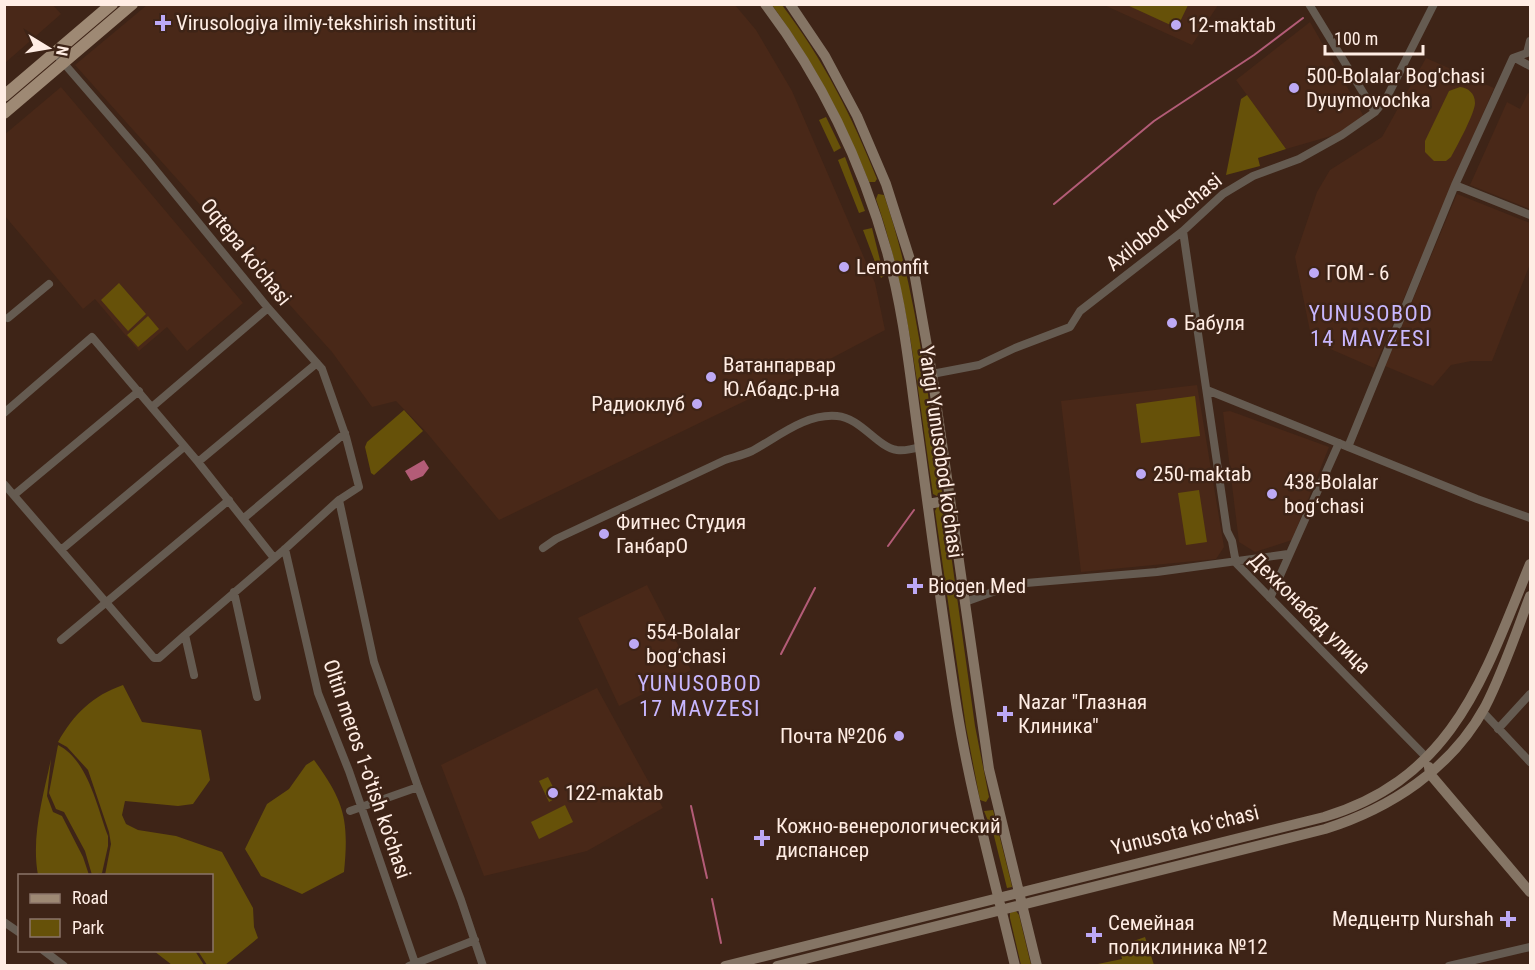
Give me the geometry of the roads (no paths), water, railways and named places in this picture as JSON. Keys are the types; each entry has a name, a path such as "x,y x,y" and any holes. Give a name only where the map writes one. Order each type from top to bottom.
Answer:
{"main road":[{"path":"59,58 112,4"},
{"path":"4,113 25,87 59,58 132,4"},
{"name":"Yangi Yunusobod ko'chasi","path":"765,4 796,48 837,119 867,192 887,251 897,293 957,710 976,803 1015,966"},
{"name":"Yangi Yunusobod ko'chasi","path":"790,4 819,45 843,87 867,138 886,184 914,272 932,374 989,769 1037,966"},
{"path":"4,96 25,87"},
{"path":"867,192 886,184"},
{"path":"928,504 950,500"},
{"name":"Yunusota koʻchasi","path":"725,966 1339,812 1377,795 1416,768 1454,727 1475,692 1530,564"},
{"name":"Yunusota koʻchasi","path":"777,966 1325,830 1372,811 1398,797 1431,774 1460,742 1482,711 1495,685 1530,596"},
{"path":"1427,758 1431,774 1530,892"},
{"path":"1416,768 1431,774"},
{"path":"976,803 982,807 990,807 996,799"}],"street":[{"path":"1309,4 1375,112"},
{"name":"Axilobod kochasi","path":"932,374 979,365 1015,348 1070,327 1080,311 1182,231 1223,194 1253,176 1299,159 1342,135 1375,112 1386,99 1434,4"},
{"path":"1270,598 1288,554 1343,445 1455,185 1513,58 1527,53 1530,41"},
{"name":"Oqtepa ko'chasi","path":"59,58 151,164 268,308 322,369 345,433 359,487 339,500"},
{"path":"1513,58 1530,66"},
{"path":"1455,185 1530,215"},
{"path":"1182,231 1227,531 1248,561"},
{"path":"8,318 49,284"},
{"path":"152,407 268,308"},
{"path":"4,413 92,337 198,462 274,558"},
{"path":"198,462 317,363"},
{"path":"1207,390 1477,499 1530,518"},
{"path":"14,495 139,391"},
{"path":"543,548 556,539 725,460 749,452 814,417 845,417 894,449 920,447"},
{"path":"244,518 345,433"},
{"path":"61,550 184,447"},
{"path":"4,484 153,658 159,658 339,500"},
{"path":"60,640 229,500"},
{"path":"339,500 374,662 483,966"},
{"path":"1232,541 1236,562 1288,554"},
{"name":"Oltin meros 1-o'tish ko'chasi","path":"285,549 318,693 349,771 412,964"},
{"name":"Дехконабад улица","path":"965,602 1001,588 1026,583 1157,572 1236,562 1427,758"},
{"path":"234,592 257,697"},
{"path":"185,635 194,675"},
{"path":"1498,729 1530,694"},
{"path":"1482,711 1530,762"},
{"path":"350,811 418,788"},
{"path":"4,922 18,932"},
{"path":"412,964 475,940"},
{"path":"1449,966 1530,947"},
{"path":"44,952 63,966"}],"waterway":[{"path":"1054,204 1154,121 1254,55 1303,18"},
{"path":"888,546 914,510"},
{"path":"781,654 815,588"},
{"path":"691,806 707,878"},
{"path":"712,899 721,943"}],"place":[{"name":"Virusologiya ilmiy-tekshirish instituti","path":"163,23"},
{"name":"12-maktab","path":"1176,25"},
{"name":"500-Bolalar Bog'chasi Dyuymovochka","path":"1294,88"},
{"name":"Lemonfit","path":"844,267"},
{"name":"ГОМ - 6","path":"1314,273"},
{"name":"Бабуля","path":"1172,323"},
{"name":"Ватанпарвар Ю.Абадс.р-на","path":"711,377"},
{"name":"Радиоклуб","path":"697,404"},
{"name":"250-maktab","path":"1141,474"},
{"name":"438-Bolalar bogʻchasi","path":"1272,494"},
{"name":"Фитнес Студия ГанбарО","path":"604,534"},
{"name":"Biogen Med","path":"915,586"},
{"name":"554-Bolalar bogʻchasi","path":"634,644"},
{"name":"Nazar \"Глазная Клиника\"","path":"1005,714"},
{"name":"Почта №206","path":"899,736"},
{"name":"122-maktab","path":"553,793"},
{"name":"Кожно-венерологический диспансер","path":"762,838"},
{"name":"Медцентр Nurshah","path":"1508,919"},
{"name":"Семейная поликлиника №12","path":"1094,935"}],"district":[{"name":"YUNUSOBOD 14 MAVZESI","path":"1371,326"},
{"name":"YUNUSOBOD 17 MAVZESI","path":"700,696"}]}
